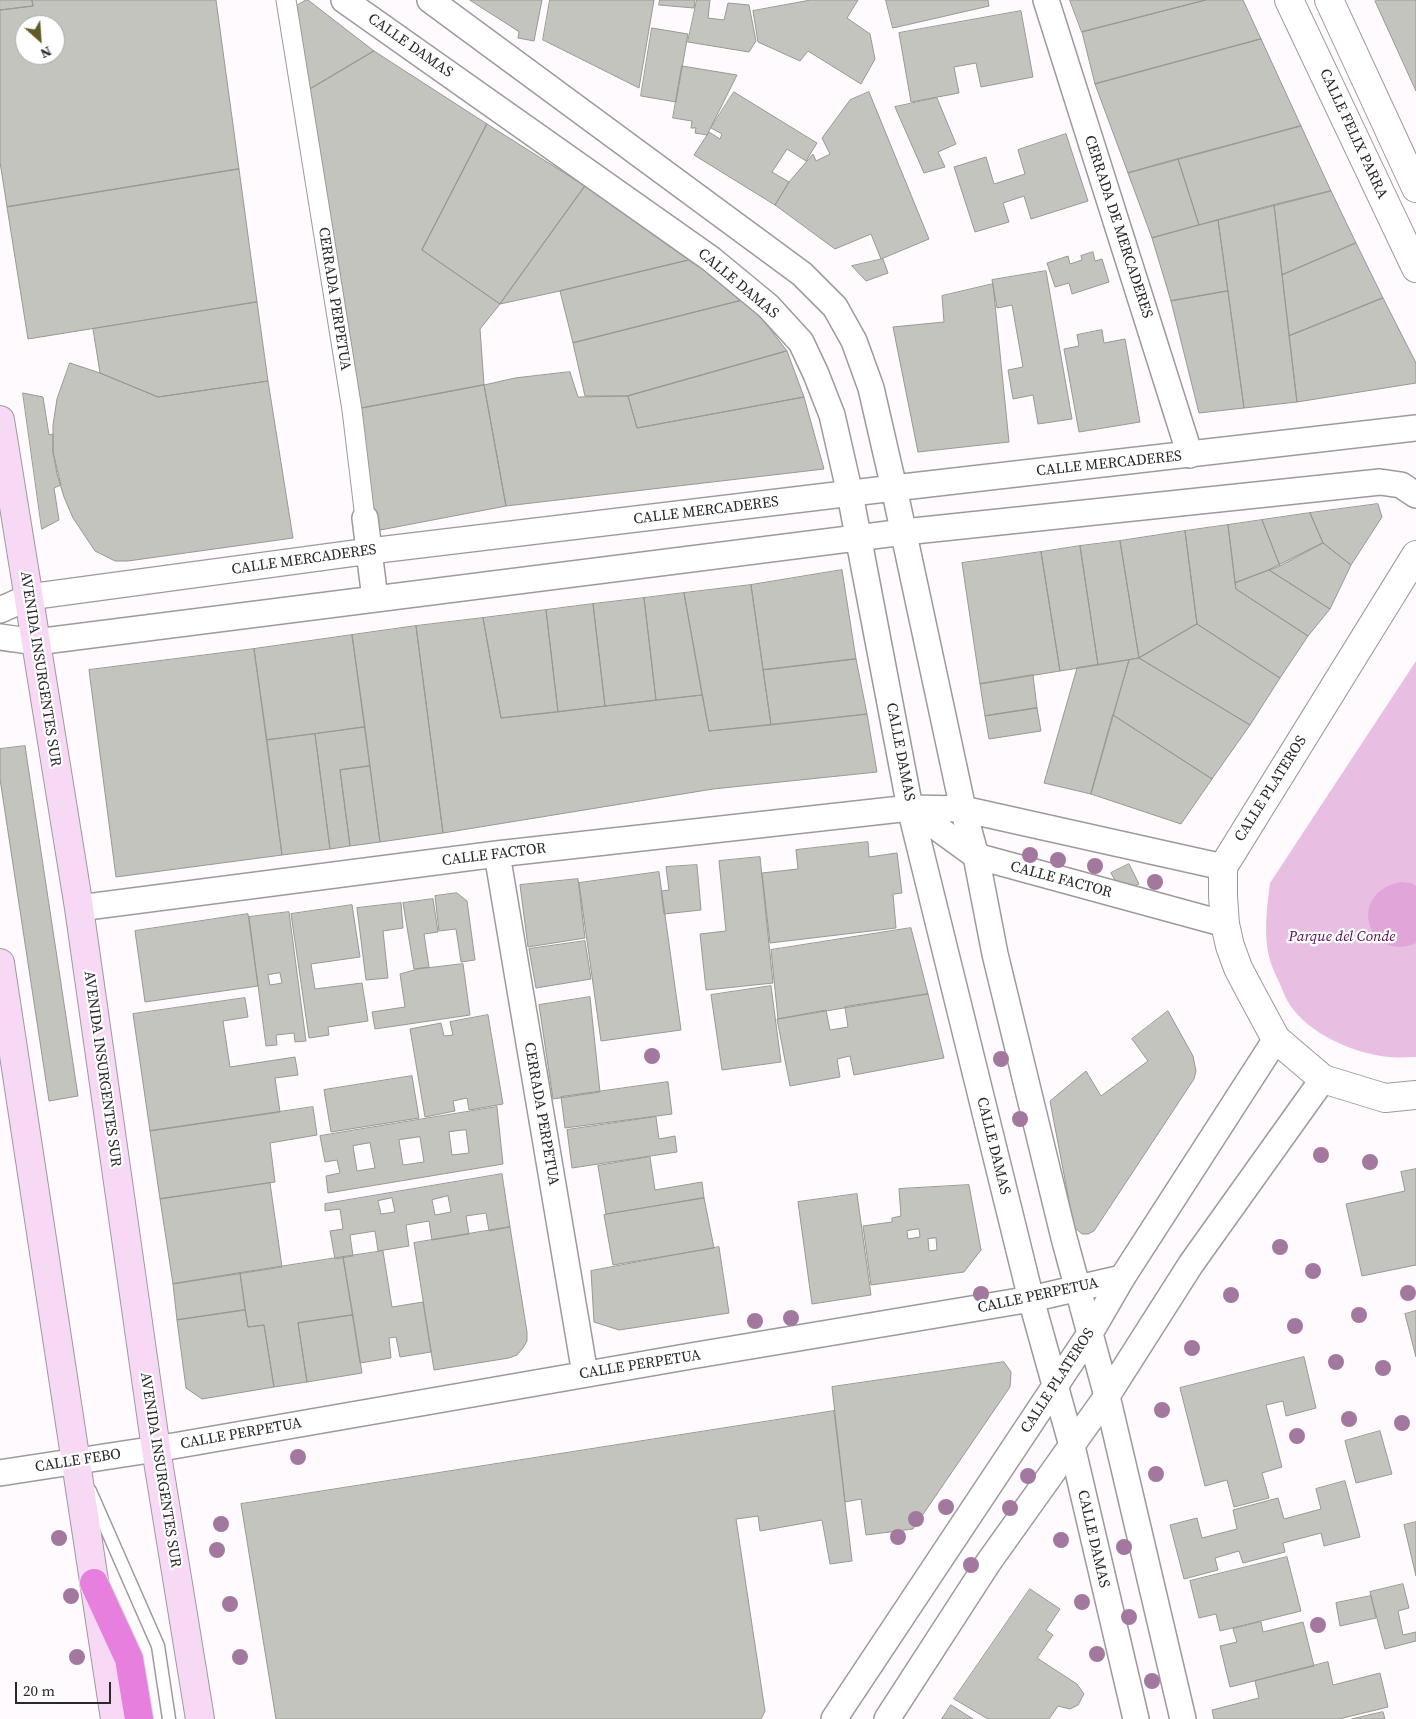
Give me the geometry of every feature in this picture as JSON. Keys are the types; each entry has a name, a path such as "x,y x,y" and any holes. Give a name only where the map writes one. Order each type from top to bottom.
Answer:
{"highway":[{"path":"94,1583 129,1659 139,1719"}],"main road":[{"name":"AVENIDA INSURGENTES SUR","path":"0,420 79,908 156,1449 200,1719"},
{"path":"0,963 115,1719"}],"street":[{"name":"CERRADA PERPETUA","path":"286,0 352,410 375,599"},
{"name":"CALLE DAMAS","path":"344,0 711,259 768,306 801,342 816,374 832,415 850,494 910,808 1031,1299 1072,1446 1136,1719"},
{"path":"430,0 802,274 836,307 854,341 871,388 963,809 976,856 995,954 1077,1288 1107,1396 1183,1719"},
{"name":"CERRADA DE MERCADERES","path":"1046,0 1190,454"},
{"name":"CALLE FELIX PARRA","path":"1289,0 1416,268"},
{"path":"1330,0 1416,188"},
{"name":"CALLE MERCADERES","path":"0,610 29,597 370,551 1416,428"},
{"path":"0,637 36,642 904,532 1380,482 1401,485 1416,495"},
{"name":"CALLE PLATEROS","path":"1223,867 1416,555"},
{"name":"CALLE FACTOR","path":"910,808 976,856 1225,924"},
{"name":"CALLE FACTOR","path":"79,908 497,854 910,808 963,809 1223,867"},
{"name":"CERRADA PERPETUA","path":"497,854 585,1374"},
{"path":"1223,867 1225,924 1230,946 1238,968 1276,1039 1323,1079 1384,1098 1416,1094"},
{"name":"CALLE PLATEROS","path":"834,1719 1089,1334 1122,1278 1276,1039"},
{"path":"887,1719 988,1563 1107,1396 1192,1264 1323,1079"},
{"name":"CALLE PERPETUA","path":"156,1449 1031,1299 1122,1278"},
{"name":"CALLE FEBO","path":"0,1473 156,1449"}],"lane":[{"path":"77,1462 158,1646 169,1719"}],"green space":[{"name":"Parque del Conde","path":"1416,661 1416,1057 1392,1057 1362,1052 1334,1041 1309,1025 1298,1015 1287,1000 1270,960 1266,935 1266,918 1270,883"}],"shaded area":[{"path":"1401,882 1411,883 1416,886 1416,943 1400,947 1386,944 1376,936 1370,925 1368,912 1373,899 1383,889"}],"building":[{"path":"0,0 32,0 33,6 0,10"},
{"path":"32,0 216,0 239,169 7,207 0,162 0,10 33,6"},
{"path":"306,0 374,51 305,92 293,8"},
{"path":"470,0 542,0 534,41 518,38 519,32"},
{"path":"550,0 654,0 639,88 543,40"},
{"path":"660,0 695,0 694,8 659,5"},
{"path":"697,0 710,0 708,18 724,20 728,3 749,5 756,41 749,52 688,42"},
{"path":"811,0 858,0 847,18 870,34 875,59 861,84 808,51 800,61 758,42 753,11"},
{"path":"886,0 988,0 989,6 893,28"},
{"path":"1070,0 1206,0 1082,32"},
{"path":"1206,0 1243,0 1261,39 1095,84 1082,32"},
{"path":"1416,0 1416,91 1375,1"},
{"path":"1021,11 1033,77 981,87 976,63 954,67 959,93 911,102 899,33"},
{"path":"652,28 688,34 676,102 641,96"},
{"path":"1261,39 1301,126 1128,173 1095,84"},
{"path":"374,51 487,124 422,250 500,304 480,329 484,385 352,410 305,92"},
{"path":"682,66 737,75 707,135 695,133 696,128 691,128 692,121 673,118"},
{"path":"734,92 817,143 806,161 787,149 772,172 789,182 775,205 694,155 709,132 720,139 722,134 711,128"},
{"path":"869,92 929,239 881,259 871,234 835,249 775,205 789,182 813,154 816,161 830,154 822,138 850,100"},
{"path":"937,98 956,144 938,152 945,167 924,173 895,107"},
{"path":"487,124 585,186 500,304 422,250"},
{"path":"1301,126 1331,191 1199,225 1178,159"},
{"path":"1066,134 1088,201 1031,219 1024,196 1003,203 1009,222 975,232 954,167 986,157 994,184 1025,174 1018,150"},
{"path":"1178,159 1199,225 1152,238 1128,173"},
{"path":"239,169 257,302 28,339 7,207"},
{"path":"585,186 689,260 500,304"},
{"path":"1331,191 1356,243 1282,275 1274,205"},
{"path":"1274,205 1297,402 1244,408 1218,220"},
{"path":"1218,220 1228,291 1171,301 1152,238"},
{"path":"1356,243 1383,298 1289,336 1282,275"},
{"path":"1093,252 1095,261 1102,259 1109,282 1072,294 1069,283 1055,287 1047,263 1068,256 1070,264 1082,260 1081,256"},
{"path":"883,259 888,273 866,281 852,266"},
{"path":"689,260 747,299 573,343 560,291"},
{"path":"1046,271 1072,419 1038,424 1033,395 1013,399 1008,370 1023,367 1012,305 997,308 992,280"},
{"path":"993,284 1009,442 918,452 893,327 944,322 942,296"},
{"path":"1228,291 1244,408 1199,413 1171,301"},
{"path":"1383,298 1416,363 1416,383 1297,402 1289,336"},
{"path":"747,299 787,351 628,396 585,396 573,343"},
{"path":"257,302 268,381 158,397 100,373 93,329"},
{"path":"1102,330 1104,343 1125,339 1140,422 1079,432 1064,349 1079,346 1077,335"},
{"path":"787,351 804,397 637,428 628,396"},
{"path":"70,363 158,397 268,381 293,538 128,561 115,561 95,551 73,518 64,497 53,452 53,425 57,399"},
{"path":"570,372 578,397 628,396 637,428 804,397 824,469 506,506 484,385 515,378"},
{"path":"484,385 506,506 375,531 352,410"},
{"path":"23,393 43,397 49,435 53,434 53,452 61,485 54,488 59,520 42,529"},
{"path":"1378,504 1382,517 1351,565 1323,543 1310,513"},
{"path":"1310,513 1323,543 1280,566 1262,520"},
{"path":"1262,520 1280,566 1235,583 1228,525"},
{"path":"1228,525 1236,589 1308,636 1280,678 1197,624 1185,531"},
{"path":"1185,531 1197,624 1139,658 1120,541"},
{"path":"1120,541 1139,658 1098,665 1080,546"},
{"path":"1323,543 1351,565 1330,609 1269,570"},
{"path":"1080,546 1098,665 1060,671 1041,552"},
{"path":"1041,552 1060,671 980,684 962,563"},
{"path":"842,570 856,659 763,670 751,585"},
{"path":"1269,570 1330,609 1308,636 1236,589 1235,583"},
{"path":"751,585 771,725 709,731 684,593"},
{"path":"684,593 702,695 656,700 644,598"},
{"path":"644,598 656,700 605,706 593,604"},
{"path":"593,604 605,706 558,712 546,610"},
{"path":"546,610 558,712 501,718 483,618"},
{"path":"483,618 501,718 702,695 709,731 867,714 877,772 713,789 443,833 416,626"},
{"path":"1197,624 1280,678 1250,725 1139,658"},
{"path":"416,626 443,833 380,842 352,635"},
{"path":"352,635 365,727 267,740 254,649"},
{"path":"254,649 282,855 116,877 89,670"},
{"path":"1139,658 1250,725 1212,779 1113,715 1129,660"},
{"path":"856,659 867,714 771,725 763,670"},
{"path":"1129,660 1091,794 1044,783 1077,668"},
{"path":"1033,675 1037,708 985,716 980,684"},
{"path":"1037,708 1041,731 989,739 985,716"},
{"path":"1113,715 1212,779 1181,824 1091,794"},
{"path":"365,727 370,766 340,770 350,846 330,849 315,734"},
{"path":"315,734 330,849 282,855 267,740"},
{"path":"25,746 78,1096 49,1101 0,779 0,749"},
{"path":"370,766 380,842 350,846 340,770"},
{"path":"868,842 869,857 897,853 902,893 893,894 896,928 770,943 762,873 798,869 796,850"},
{"path":"760,857 773,983 706,990 700,934 726,931 719,861"},
{"path":"1129,864 1139,884 1122,893 1111,873"},
{"path":"697,865 701,910 664,914 661,891 669,890 666,867"},
{"path":"659,872 681,1030 601,1041 579,883"},
{"path":"578,879 585,938 528,947 520,885"},
{"path":"457,893 467,901 475,960 461,962 456,929 439,931 435,896"},
{"path":"433,899 438,932 424,934 429,967 414,969 403,903"},
{"path":"401,903 403,928 383,931 388,978 366,980 357,908"},
{"path":"352,905 360,957 311,964 315,989 362,983 368,1021 328,1027 329,1035 309,1038 291,914"},
{"path":"289,912 306,1041 295,1042 294,1033 276,1035 277,1045 266,1046 249,917","holes":["280,973 282,983 270,985 268,975"]},
{"path":"248,914 258,986 145,1002 135,931"},
{"path":"911,928 928,994 778,1019 771,950"},
{"path":"585,941 591,979 536,988 529,949"},
{"path":"463,964 470,1015 375,1029 372,1012 405,1007 400,974 418,969"},
{"path":"771,986 781,1062 722,1070 711,995"},
{"path":"928,994 944,1058 854,1075 850,1056 837,1059 840,1077 790,1086 777,1019 826,1010 830,1030 848,1027 845,1007"},
{"path":"590,997 600,1092 553,1099 539,1005"},
{"path":"245,998 248,1017 223,1021 230,1067 295,1057 298,1075 275,1078 280,1112 150,1131 133,1014"},
{"path":"1168,1011 1193,1056 1196,1071 1194,1079 1094,1231 1082,1234 1074,1227 1050,1101 1086,1071 1101,1096 1148,1061 1132,1039"},
{"path":"488,1015 503,1104 469,1110 467,1098 453,1101 455,1111 425,1117 410,1029 441,1023 444,1036 453,1035 450,1022"},
{"path":"412,1076 419,1118 331,1132 324,1090"},
{"path":"668,1082 672,1114 565,1128 561,1097"},
{"path":"313,1107 317,1135 270,1143 275,1182 160,1199 150,1131"},
{"path":"497,1107 503,1164 328,1193 326,1176 340,1173 337,1160 325,1162 320,1136","holes":["466,1130 469,1153 452,1155 449,1132","420,1137 424,1162 403,1165 399,1140","370,1143 375,1168 357,1171 353,1146"]},
{"path":"656,1117 659,1139 675,1136 677,1152 572,1168 567,1130"},
{"path":"650,1157 655,1190 702,1182 704,1198 606,1214 598,1166"},
{"path":"1416,1169 1416,1265 1362,1276 1346,1204 1405,1191 1401,1172"},
{"path":"502,1174 510,1227 489,1231 486,1213 466,1216 469,1234 432,1240 429,1221 406,1225 409,1246 378,1251 375,1231 350,1235 353,1256 335,1259 330,1231 343,1229 340,1209 325,1211 325,1204","holes":["448,1196 451,1212 435,1215 432,1200","392,1198 395,1212 381,1214 378,1201"]},
{"path":"270,1183 282,1267 173,1284 160,1199"},
{"path":"969,1185 981,1250 964,1272 871,1285 863,1226 892,1222 892,1218 901,1216 899,1189","holes":["919,1229 920,1237 908,1239 907,1231","936,1238 937,1250 929,1251 928,1239"]},
{"path":"857,1194 871,1295 812,1304 798,1202"},
{"path":"704,1198 714,1248 613,1265 604,1215"},
{"path":"510,1227 527,1341 517,1355 509,1358 434,1370 414,1243"},
{"path":"719,1247 729,1313 619,1330 594,1322 591,1271"},
{"path":"383,1251 392,1307 423,1302 431,1352 400,1357 396,1337 389,1338 391,1358 360,1363 343,1257"},
{"path":"343,1257 353,1315 298,1323 307,1382 274,1387 264,1325 248,1327 240,1273"},
{"path":"240,1273 245,1310 177,1320 173,1284"},
{"path":"245,1310 248,1327 264,1325 274,1387 202,1399 186,1388 177,1320"},
{"path":"1416,1311 1416,1357 1405,1314"},
{"path":"353,1315 362,1373 307,1382 298,1323"},
{"path":"1304,1357 1316,1408 1286,1416 1283,1401 1266,1405 1282,1467 1262,1473 1269,1498 1234,1507 1227,1480 1205,1486 1180,1388"},
{"path":"1004,1362 1011,1372 1010,1387 913,1529 866,1535 861,1499 845,1502 832,1387"},
{"path":"834,1411 852,1561 830,1564 822,1520 760,1531 758,1516 736,1519 765,1711 761,1719 276,1719 241,1504"},
{"path":"1380,1431 1392,1474 1356,1483 1345,1441"},
{"path":"1345,1481 1360,1537 1324,1546 1321,1533 1283,1543 1285,1552 1243,1563 1239,1551 1215,1558 1218,1570 1184,1579 1170,1525 1197,1518 1202,1538 1237,1529 1233,1510 1278,1498 1284,1519 1321,1509 1316,1489"},
{"path":"1416,1522 1416,1576 1404,1525"},
{"path":"1287,1557 1301,1611 1220,1631 1216,1614 1199,1618 1190,1581"},
{"path":"1403,1584 1409,1608 1398,1611 1403,1635 1416,1632 1416,1641 1385,1649 1370,1592"},
{"path":"1030,1589 1060,1609 1046,1630 1053,1635 1037,1658 1077,1684 1084,1694 1078,1705 1070,1709 1058,1706 1049,1719 988,1719 954,1699"},
{"path":"1371,1596 1376,1618 1340,1626 1336,1603"},
{"path":"1261,1622 1263,1632 1303,1622 1314,1666 1230,1687 1220,1646 1237,1642 1233,1629"},
{"path":"1328,1662 1333,1685 1380,1673 1388,1707 1339,1719 1214,1719 1212,1710 1259,1698 1255,1681"},
{"path":"951,1705 973,1719 942,1719"},
{"path":"1383,1712 1385,1719 1352,1719"}]}
